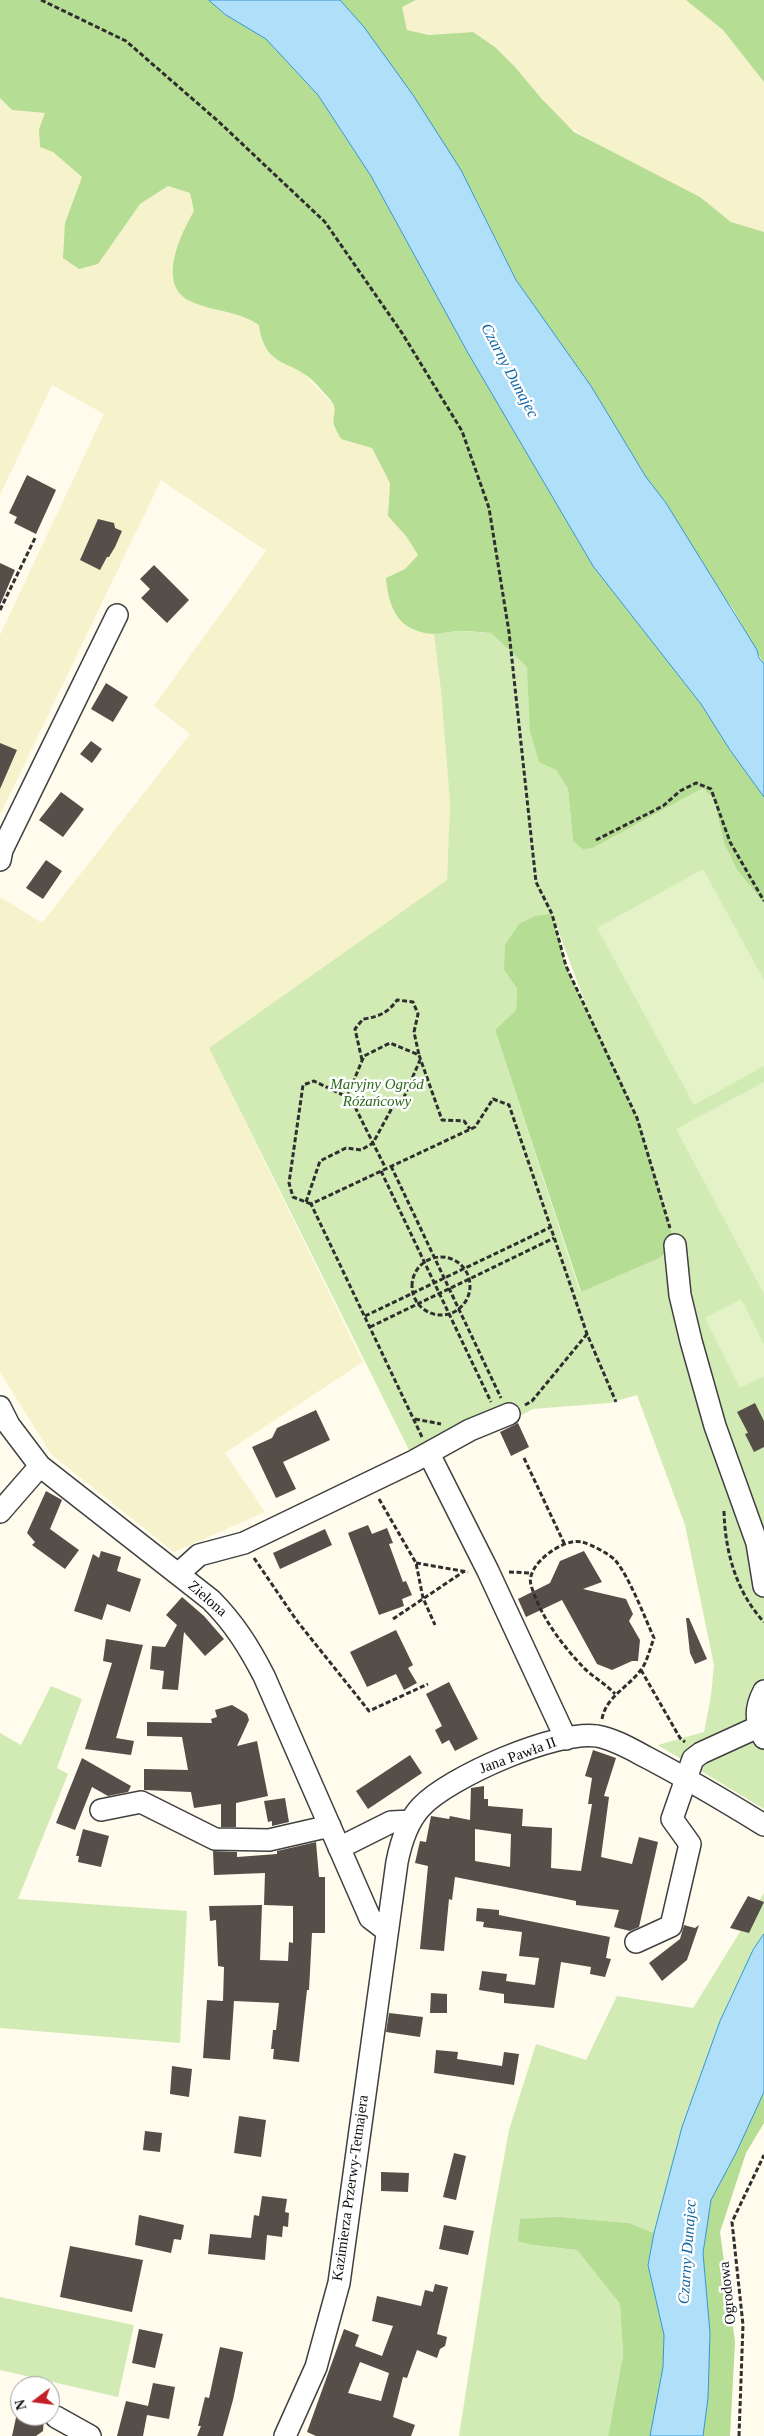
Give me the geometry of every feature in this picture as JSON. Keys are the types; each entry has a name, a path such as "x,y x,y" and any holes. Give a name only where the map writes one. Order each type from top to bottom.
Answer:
{"street":[{"path":"0,860 2,850 117,615"},
{"path":"675,1245 680,1296 691,1341 715,1426 757,1543 764,1586"},
{"name":"Zielona","path":"0,1407 15,1433 40,1466 211,1600 229,1618 246,1642 264,1676 370,1918 387,1932"},
{"path":"178,1574 199,1555 244,1543 430,1454 470,1430 504,1416"},
{"path":"430,1454 488,1571 566,1739"},
{"path":"0,1512 40,1466"},
{"path":"636,1942 671,1926 690,1844 672,1819 678,1795 693,1759 701,1753 761,1733 756,1715 758,1702 764,1691"},
{"name":"Jana Pawła II","path":"387,1932 401,1842 411,1821 436,1794 456,1780 537,1746 566,1739 598,1736 618,1743 686,1779 764,1825"},
{"path":"101,1810 141,1802 215,1839 270,1840 330,1826"},
{"path":"339,1848 391,1822 411,1821"},
{"name":"Kazimierza Przerwy-Tetmajera","path":"284,2436 316,2367 338,2283 387,1932"},
{"path":"60,2419 90,2436"}],"path":[{"path":"41,0 126,41 218,122 325,222 402,333 462,431 489,508 509,632 536,882 552,914 566,966 637,1118 675,1245"},
{"path":"0,610 35,538"},
{"path":"596,840 664,806 680,792 696,783 710,789 730,842 764,901"},
{"path":"362,1061 355,1029 363,1019 377,1018 391,1009 397,1000 413,1002 418,1014 414,1032 420,1057 442,1120 464,1121 470,1129"},
{"path":"347,1097 364,1056 390,1043 420,1057"},
{"path":"306,1202 320,1161 346,1148 361,1150 373,1144 392,1106 402,1102 420,1057"},
{"path":"386,1169 351,1099 314,1081 303,1085 289,1184 293,1197 311,1204 430,1454"},
{"path":"311,1204 474,1127 493,1099 510,1105 587,1334 616,1402"},
{"path":"391,1166 450,1288 504,1416"},
{"path":"381,1171 449,1313 504,1416"},
{"path":"365,1316 551,1227"},
{"path":"370,1327 554,1238"},
{"path":"435,1258 451,1259 464,1268 469,1279 468,1295 459,1308 449,1313 432,1313 419,1304 413,1293 414,1276 425,1262 435,1258"},
{"path":"504,1416 532,1401 587,1334"},
{"path":"524,1458 564,1543"},
{"path":"369,1484 416,1563 423,1598 435,1625"},
{"path":"598,1736 604,1710 616,1694 641,1670 654,1638 635,1596 615,1560 581,1541 564,1543 540,1560 531,1573 530,1584 552,1630 584,1668 616,1694"},
{"path":"244,1543 296,1621 369,1711 428,1684"},
{"path":"393,1619 463,1572"},
{"path":"641,1670 680,1738 701,1753"},
{"name":"Ogrodowa","path":"739,2436 743,2325 732,2222 764,2156"}],"shaded area":[{"path":"416,0 687,0 723,30 764,82 764,232 731,222 700,197 598,145 568,126 495,47 473,32 429,35 407,30 402,7"},
{"path":"0,98 12,110 45,113 39,129 53,152 82,177 65,223 98,263 140,204 168,186 190,193 194,211 184,229 246,316 259,325 335,407 334,424 372,448 390,483 388,516 406,536 418,555 405,569 386,578 414,630 434,634 441,692 450,803 447,881 209,1048 363,1362 225,1453 265,1512 174,1552 51,1454 0,1372 0,897 42,923 190,734 154,706 266,551 161,480 0,815 0,635 104,414 52,385 0,495"}],"green space":[{"path":"0,0 209,0 226,15 266,39 318,95 371,176 468,353 593,566 701,704 730,750 764,797 764,903 737,870 724,843 714,800 703,788 593,848 583,849 573,841 568,789 556,770 539,762 530,731 527,667 491,633 460,631 433,634 421,632 404,623 393,609 386,578 405,569 418,555 406,536 388,516 390,483 372,448 341,439 334,425 334,406 331,401 308,377 274,357 267,350 262,340 259,325 242,316 190,301 180,293 174,283 174,258 183,232 194,211 190,193 168,186 140,204 98,264 79,269 63,258 65,223 82,177 53,152 40,147 39,129 45,113 12,110 0,98"},
{"path":"340,0 416,0 402,7 407,30 429,35 473,32 495,47 574,132 700,197 731,222 764,232 764,664 733,609 715,585 666,503 646,477 591,386 516,280 476,199 364,27"},
{"path":"686,0 764,0 764,82 723,30"},
{"name":"Maryjny Ogród Różańcowy","path":"460,631 491,633 527,667 530,695 556,770 568,789 573,841 593,848 703,788 714,800 724,843 737,870 764,903 764,1809 658,1745 704,1732 711,1696 714,1665 685,1525 637,1395 609,1403 533,1409 419,1470 209,1048 447,880 450,803 441,692 434,634","holes":["552,914 675,1245 580,1292 495,1030 516,1010 517,989 504,970"]},
{"path":"703,869 764,980 764,1066 694,1105 597,928"},
{"path":"552,914 566,966 637,1118 675,1245 659,1258 581,1292 495,1030 516,1010 517,989 504,970 505,945 519,924 535,916"},
{"path":"764,1082 764,1294 676,1129"},
{"path":"741,1299 764,1344 764,1376 740,1388 705,1318"},
{"path":"51,1686 82,1699 57,1768 68,1774 18,1899 187,1911 180,2043 0,2028 0,1733 21,1745"},
{"path":"764,1893 764,1934 753,1950 740,1981 729,2000 686,2115 654,2233 629,2223 560,2217 533,2245 577,2250 620,2304 623,2355 608,2436 459,2436 492,2223 509,2130 536,2044 586,2060 617,1996 693,2008"},
{"path":"764,2092 764,2123 746,2153 720,2232 735,2342 730,2436 703,2436 708,2398 710,2333 703,2253 711,2200 736,2153"},
{"path":"560,2217 629,2223 654,2233 648,2265 664,2335 663,2367 650,2436 608,2436 623,2355 620,2304 577,2250 533,2245 518,2241 520,2219"},
{"path":"0,2297 134,2325 118,2397 60,2384 60,2376 26,2376 0,2370"}],"water":[{"name":"Czarny Dunajec","path":"209,0 340,0 364,27 413,95 461,170 516,280 591,386 646,477 666,503 764,664 764,797 730,750 701,704 593,566 468,353 371,176 318,95 266,39 226,15"},
{"name":"Czarny Dunajec","path":"764,1934 764,2092 736,2153 711,2200 703,2253 710,2333 708,2398 703,2436 650,2436 663,2367 664,2335 648,2265 654,2233 682,2127 720,2021 753,1950"}],"building":[{"path":"27,475 56,490 36,534 14,523 17,517 9,513"},
{"path":"98,519 114,523 115,528 122,531 115,547 100,570 80,560"},
{"path":"0,563 15,570 0,605"},
{"path":"154,565 189,600 167,623 141,598 150,589 140,579"},
{"path":"106,683 128,697 113,722 91,709"},
{"path":"91,741 102,749 92,763 80,754"},
{"path":"0,743 17,750 0,789"},
{"path":"61,792 84,809 63,837 39,820"},
{"path":"46,860 62,871 43,899 26,888"},
{"path":"755,1403 764,1421 764,1447 754,1452 745,1434 748,1433 737,1412"},
{"path":"316,1410 330,1440 283,1462 296,1489 276,1498 252,1447 272,1438 277,1428"},
{"path":"518,1423 529,1447 511,1456 500,1432"},
{"path":"46,1491 62,1500 50,1529 79,1550 65,1569 32,1545 35,1542 27,1533"},
{"path":"368,1525 372,1534 387,1528 393,1543 389,1544 403,1582 406,1581 412,1595 402,1599 404,1606 379,1615 348,1533"},
{"path":"325,1529 332,1545 280,1569 273,1553"},
{"path":"101,1551 121,1557 117,1571 141,1579 130,1612 107,1604 102,1620 74,1611 93,1554 99,1558"},
{"path":"584,1551 602,1582 583,1589 626,1599 633,1614 629,1621 640,1640 638,1661 632,1661 612,1670 597,1664 562,1600 526,1617 518,1599 550,1583 560,1561"},
{"path":"182,1597 204,1616 224,1639 205,1656 184,1632 178,1690 162,1689 164,1671 150,1669 152,1646 165,1647 177,1625 166,1615"},
{"path":"686,1618 689,1618 707,1659 695,1664 690,1653"},
{"path":"396,1630 413,1665 408,1668 417,1683 404,1690 396,1674 367,1687 350,1652"},
{"path":"106,1639 143,1645 116,1738 134,1741 131,1755 85,1749 112,1663 103,1661"},
{"path":"449,1682 478,1739 455,1751 449,1740 442,1744 435,1730 442,1726 426,1694"},
{"path":"232,1705 247,1714 249,1720 237,1746 257,1741 268,1796 236,1803 236,1827 221,1827 221,1804 194,1808 191,1792 144,1790 144,1769 188,1770 182,1737 147,1736 147,1722 212,1723 211,1719 217,1717 215,1710"},
{"path":"593,1750 616,1758 604,1796 609,1797 601,1857 632,1864 639,1837 658,1842 639,1927 630,1931 614,1927 619,1910 576,1905 576,1901 455,1877 452,1900 449,1899 444,1951 420,1949 428,1866 415,1863 420,1841 426,1842 431,1816 449,1819 450,1816 470,1820 471,1788 484,1786 484,1799 488,1799 488,1806 523,1809 522,1826 552,1828 551,1868 581,1871 592,1804 588,1804 592,1778 585,1776","holes":["475,1829 511,1834 510,1867 475,1861"]},
{"path":"410,1755 422,1773 368,1809 356,1791"},
{"path":"82,1758 131,1786 128,1792 108,1796 92,1787 75,1830 56,1823"},
{"path":"285,1798 289,1822 272,1826 272,1821 268,1822 264,1801"},
{"path":"83,1829 109,1836 101,1867 78,1862 79,1856 76,1856"},
{"path":"316,1842 319,1877 325,1877 325,1933 312,1933 309,1990 307,1990 299,2062 273,2059 274,2049 271,2049 273,2030 276,2030 279,2003 234,2001 230,2060 203,2058 207,2000 223,2001 224,1967 218,1966 216,1920 210,1921 209,1906 262,1905 260,1960 288,1961 289,1942 293,1943 293,1906 264,1905 265,1873 214,1875 213,1851 237,1852 237,1857 277,1854 277,1851"},
{"path":"748,1896 764,1902 749,1933 730,1928"},
{"path":"477,1908 499,1910 499,1915 610,1937 606,1958 611,1959 605,1977 590,1974 591,1967 561,1962 554,2008 504,2003 504,1994 479,1990 482,1971 507,1974 506,1981 535,1985 539,1958 519,1956 522,1932 483,1927 484,1922 476,1921"},
{"path":"684,1925 695,1928 699,1925 687,1960 662,1981 649,1963 680,1939"},
{"path":"431,1993 447,1994 447,2013 430,2013"},
{"path":"389,2013 423,2017 420,2037 386,2032"},
{"path":"436,2050 458,2052 457,2059 502,2066 504,2052 519,2054 514,2085 434,2073"},
{"path":"172,2066 192,2069 189,2097 170,2094"},
{"path":"239,2116 266,2120 261,2157 234,2153"},
{"path":"145,2131 162,2133 160,2152 143,2150"},
{"path":"454,2153 466,2156 456,2200 443,2197"},
{"path":"381,2172 409,2173 408,2192 381,2191"},
{"path":"262,2196 287,2199 285,2212 289,2213 288,2227 283,2226 282,2237 267,2235 265,2260 208,2254 210,2234 251,2238 254,2215 259,2216"},
{"path":"139,2215 184,2225 181,2240 174,2239 171,2253 135,2245"},
{"path":"444,2225 474,2231 468,2255 439,2249"},
{"path":"70,2246 143,2260 132,2312 60,2297"},
{"path":"435,2284 448,2287 437,2334 447,2337 445,2346 440,2349 437,2358 417,2350 407,2378 403,2377 393,2417 415,2425 411,2436 316,2436 307,2432 344,2329 359,2335 355,2346 382,2356 393,2326 372,2321 377,2296 421,2306 425,2290 433,2292","holes":["360,2362 389,2373 381,2401 348,2393"]},
{"path":"139,2329 163,2334 155,2368 132,2363"},
{"path":"220,2347 243,2352 233,2400 223,2436 197,2436 201,2426 198,2426 205,2397 209,2398"},
{"path":"153,2383 175,2387 169,2419 147,2415 143,2436 117,2436 126,2401 148,2406"},
{"path":"14,2426 43,2426 43,2431 36,2436 12,2436"}]}
